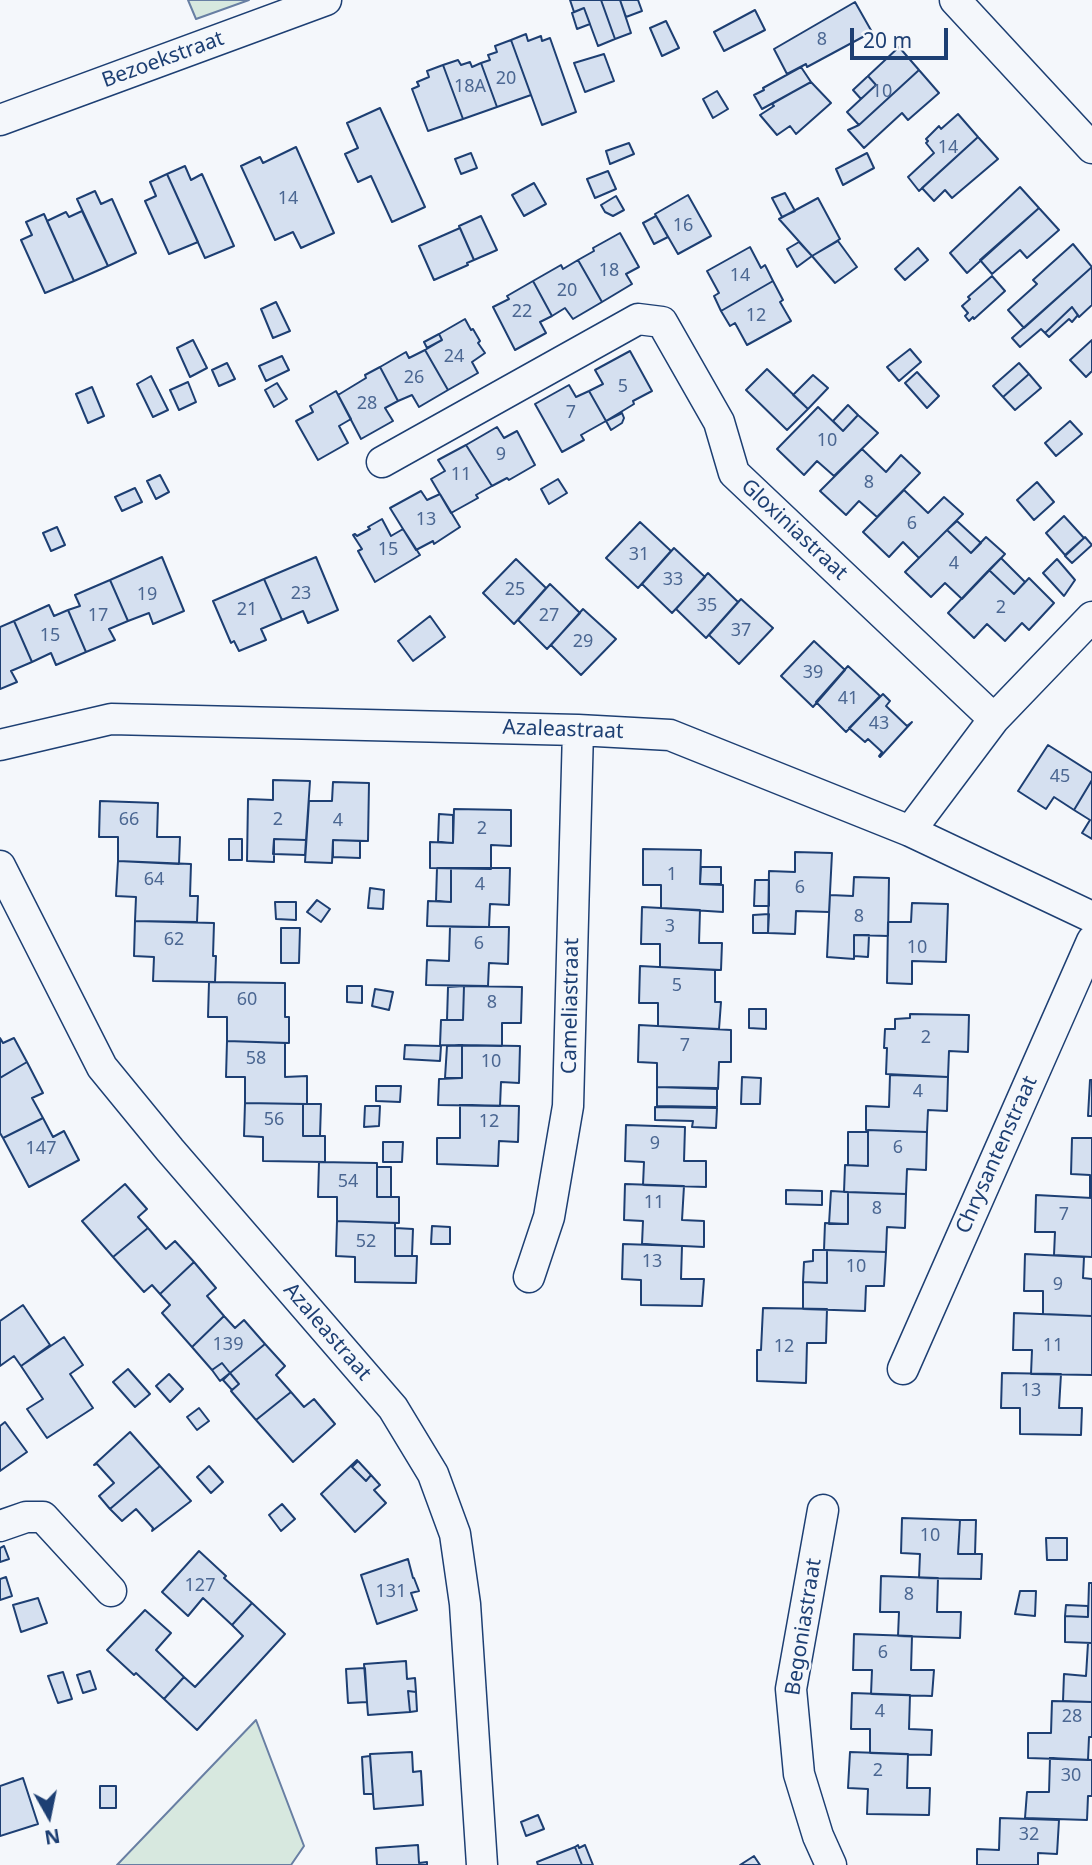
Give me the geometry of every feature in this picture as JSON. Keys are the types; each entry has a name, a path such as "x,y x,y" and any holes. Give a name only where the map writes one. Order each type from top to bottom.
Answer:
{"street":[{"name":"Bezoekstraat","path":"0,120 326,0"},
{"path":"955,0 1092,148"},
{"name":"Gloxiniastraat","path":"382,462 638,319 662,322 719,422 734,473 995,719"},
{"path":"910,831 995,719 1092,617"},
{"name":"Azaleastraat","path":"0,745 111,719 578,730 670,735 910,831 1092,917"},
{"name":"Cameliastraat","path":"529,1277 549,1217 568,1107 578,730"},
{"name":"Azaleastraat","path":"0,866 102,1067 170,1150 393,1408 433,1474 455,1534 466,1604 482,1865"},
{"name":"Chrysantenstraat","path":"903,1369 1092,941"},
{"name":"Begoniastraat","path":"824,1510 791,1689 799,1774 818,1836 831,1865"},
{"path":"0,1526 26,1517 43,1517 111,1591"}],"shaded area":[{"path":"188,0 249,0 196,19"},
{"path":"256,1720 304,1846 291,1865 117,1865"}],"building":[{"path":"570,0 601,0 615,39 598,46 584,8 574,12"},
{"path":"601,0 620,0 631,33 615,39"},
{"path":"620,0 638,0 642,11 626,17"},
{"path":"855,2 872,32 807,67 806,64 787,74 774,49"},
{"path":"584,8 590,24 577,29 572,13"},
{"path":"755,10 765,30 724,51 714,32"},
{"path":"666,21 679,48 662,56 650,28"},
{"path":"526,34 528,41 541,36 542,41 550,38 576,112 542,125 511,40"},
{"path":"511,40 531,95 497,107 481,63 490,60 488,55 497,52 495,46"},
{"path":"899,47 919,70 859,125 847,112 876,85 868,76"},
{"path":"604,54 614,81 585,92 574,63"},
{"path":"458,60 461,65 470,62 472,67 481,63 497,107 463,119 443,65"},
{"path":"443,65 463,119 428,131 412,89 419,86 417,82 429,77 427,71"},
{"path":"801,67 811,82 762,109 754,95"},
{"path":"919,70 939,93 908,120 902,113 864,148 848,130 859,125"},
{"path":"868,76 876,85 861,99 853,90"},
{"path":"811,82 831,103 796,134 790,126 777,135 760,115 774,106 772,104"},
{"path":"717,91 728,109 713,118 703,99"},
{"path":"380,108 425,207 392,222 371,176 358,182 345,154 358,148 347,123"},
{"path":"958,114 978,137 919,191 908,177 934,153 926,139 939,126 941,129"},
{"path":"978,137 998,159 952,198 945,190 934,201 922,188"},
{"path":"629,143 634,154 610,164 606,151"},
{"path":"296,147 334,233 301,248 293,232 275,240 241,166 260,157 263,163"},
{"path":"471,153 477,168 461,174 455,159"},
{"path":"867,153 874,168 843,185 836,169"},
{"path":"185,166 191,180 202,174 234,246 205,258 167,174"},
{"path":"608,171 616,189 595,198 587,179"},
{"path":"167,174 198,242 169,254 145,201 156,196 150,182"},
{"path":"534,183 546,204 524,216 512,195"},
{"path":"1020,187 1039,208 967,273 950,253"},
{"path":"95,191 101,204 112,199 136,253 108,266 77,199"},
{"path":"785,193 795,211 782,217 772,198"},
{"path":"688,195 711,236 678,254 655,214"},
{"path":"616,196 624,210 613,216 605,212 601,205"},
{"path":"818,198 840,239 812,256 779,219"},
{"path":"1039,208 1059,230 1027,258 1020,250 992,274 980,260"},
{"path":"82,211 108,266 74,281 47,221 66,212 69,217"},
{"path":"44,214 74,281 45,293 21,240 32,235 26,222"},
{"path":"481,216 497,250 474,260 459,226"},
{"path":"656,216 668,237 654,244 643,223"},
{"path":"460,228 474,260 434,280 419,246"},
{"path":"620,233 639,267 626,274 632,284 602,302 578,260"},
{"path":"838,241 857,267 835,283 812,256"},
{"path":"799,242 812,256 797,267 787,249"},
{"path":"1073,244 1092,267 1024,328 1008,310 1037,284 1033,280"},
{"path":"750,247 761,268 765,265 773,281 721,311 714,296 719,293 707,271"},
{"path":"918,248 928,260 905,280 895,269"},
{"path":"578,260 602,302 573,319 565,308 552,316 533,281 561,265 563,269"},
{"path":"1092,267 1092,305 1079,317 1072,307 1045,333 1041,329 1020,347 1012,338"},
{"path":"992,276 1005,291 969,321 965,316 968,313 962,306 970,299 968,297"},
{"path":"533,281 552,316 540,322 546,333 515,350 493,307"},
{"path":"773,281 783,300 780,302 791,321 747,345 735,323 730,326 721,311"},
{"path":"276,302 290,331 273,338 261,309"},
{"path":"1072,307 1078,315 1072,322 1069,319 1049,337 1045,333"},
{"path":"465,319 485,353 472,362 478,373 448,390 425,350 442,340 439,334"},
{"path":"439,334 442,340 427,348 424,342"},
{"path":"193,340 207,368 190,377 177,348"},
{"path":"1092,340 1092,371 1086,377 1070,360"},
{"path":"910,349 921,362 899,381 887,367"},
{"path":"425,350 448,390 419,407 412,395 398,401 380,367 406,352 409,358"},
{"path":"630,351 652,391 606,421 589,391 603,384 595,370"},
{"path":"282,356 289,370 266,381 259,366"},
{"path":"227,363 235,379 219,386 212,370"},
{"path":"1019,363 1029,374 1003,397 993,386"},
{"path":"380,367 398,401 385,408 393,421 361,439 338,395"},
{"path":"767,369 808,409 787,430 746,390"},
{"path":"917,372 939,396 927,408 905,383"},
{"path":"1029,374 1041,388 1015,410 1003,397"},
{"path":"813,375 828,388 808,409 793,395"},
{"path":"151,376 168,410 153,417 137,384"},
{"path":"188,382 196,402 179,410 170,390"},
{"path":"277,383 287,399 274,407 265,390"},
{"path":"569,385 576,397 589,391 606,421 581,435 584,440 562,452 535,404"},
{"path":"92,387 104,416 88,423 76,394"},
{"path":"336,391 351,419 339,426 348,443 318,460 296,421 313,412 310,406"},
{"path":"848,405 858,415 843,431 833,421"},
{"path":"818,407 843,431 858,415 878,433 834,476 817,461 804,475 777,449"},
{"path":"622,413 622,423 611,430 606,421"},
{"path":"1070,421 1082,434 1056,456 1045,443"},
{"path":"497,427 504,438 517,431 535,465 492,486 466,445"},
{"path":"466,445 492,486 476,495 478,498 451,513 431,479 445,471 438,460"},
{"path":"862,449 886,472 901,455 920,473 877,517 859,501 846,515 820,491"},
{"path":"160,475 169,492 156,499 147,481"},
{"path":"558,479 567,493 549,504 541,489"},
{"path":"1037,482 1054,502 1034,520 1017,500"},
{"path":"135,488 142,502 122,511 115,497"},
{"path":"904,490 928,513 944,497 963,514 919,558 903,542 889,557 863,532"},
{"path":"421,491 427,500 440,494 460,527 434,544 433,541 416,550 390,508"},
{"path":"1064,516 1084,538 1065,555 1046,533"},
{"path":"382,519 391,536 403,529 420,555 375,582 358,551 362,549 353,535 357,536 370,529 368,527"},
{"path":"957,521 981,543 971,553 947,530"},
{"path":"640,522 671,551 638,588 606,558"},
{"path":"57,527 65,545 51,551 43,533"},
{"path":"947,530 971,553 986,537 1005,554 962,599 945,583 931,597 905,572"},
{"path":"1085,537 1092,545 1072,563 1065,556"},
{"path":"674,548 705,577 672,613 642,584"},
{"path":"162,557 184,611 153,624 149,613 128,621 110,580"},
{"path":"316,557 338,610 308,623 303,611 282,620 264,579"},
{"path":"1001,558 1025,582 1014,594 989,570"},
{"path":"516,559 546,588 514,624 483,593"},
{"path":"1057,559 1075,580 1064,596 1043,573"},
{"path":"989,570 1014,594 1029,578 1054,603 1029,630 1022,623 1005,641 987,624 974,638 948,613"},
{"path":"708,573 738,602 706,638 676,609"},
{"path":"264,579 282,620 261,629 266,640 239,651 234,641 231,643 213,601"},
{"path":"110,580 128,621 109,629 115,640 86,652 68,610 80,606 75,595"},
{"path":"550,584 580,613 547,649 518,620"},
{"path":"741,599 773,628 739,664 709,635"},
{"path":"49,605 54,616 68,610 86,652 56,665 51,653 32,662 14,621"},
{"path":"583,609 616,639 581,675 551,645"},
{"path":"430,616 445,637 413,661 398,641"},
{"path":"14,621 32,662 11,671 17,682 0,689 0,627"},
{"path":"814,641 845,670 813,707 781,676"},
{"path":"848,666 880,696 846,732 816,702"},
{"path":"883,694 890,701 886,706 907,726 912,722 880,757 882,752 868,739 865,742 849,728"},
{"path":"1048,745 1092,773 1092,780 1074,810 1054,797 1046,809 1018,791"},
{"path":"273,780 310,781 306,840 274,839 274,862 247,861 248,799 273,800"},
{"path":"1092,780 1092,839 1082,833 1090,820 1074,810"},
{"path":"333,782 369,783 368,841 333,840 332,863 305,862 309,801 332,801"},
{"path":"100,801 158,803 157,837 180,837 179,864 118,861 118,837 99,837"},
{"path":"454,809 511,810 511,846 491,845 491,869 430,868 430,842 453,843"},
{"path":"439,814 453,815 453,843 438,842"},
{"path":"229,839 242,839 242,860 229,860"},
{"path":"274,839 306,840 305,855 273,854"},
{"path":"333,840 360,841 360,858 333,857"},
{"path":"643,849 701,850 700,884 723,885 723,912 661,908 661,885 643,885"},
{"path":"795,852 832,853 829,912 796,911 795,934 768,933 769,871 795,872"},
{"path":"118,861 191,864 190,896 198,896 197,922 135,921 136,897 116,896"},
{"path":"701,867 721,867 721,884 700,884"},
{"path":"437,868 451,868 451,902 436,901"},
{"path":"451,868 510,868 509,905 490,904 489,927 427,926 428,901 451,902"},
{"path":"854,877 889,878 888,936 854,935 854,959 827,957 830,895 853,896"},
{"path":"755,880 769,880 769,906 754,906"},
{"path":"370,888 384,890 383,909 368,908"},
{"path":"317,900 330,909 321,922 307,912"},
{"path":"275,902 296,902 296,920 276,919"},
{"path":"912,903 948,904 946,962 912,961 912,984 887,983 888,922 911,922"},
{"path":"642,907 700,910 699,943 722,943 721,970 660,967 660,944 641,944"},
{"path":"769,914 768,933 753,933 753,915"},
{"path":"135,921 214,923 215,982 153,981 154,957 134,956"},
{"path":"450,927 509,927 508,964 489,963 488,986 426,985 427,960 449,961"},
{"path":"281,928 300,928 299,963 281,963"},
{"path":"854,935 869,935 868,957 854,956"},
{"path":"640,966 715,970 715,1002 721,1002 719,1029 658,1026 658,1003 639,1003"},
{"path":"209,982 285,983 285,1017 289,1017 289,1043 227,1041 227,1017 208,1017"},
{"path":"347,986 362,986 362,1003 347,1002"},
{"path":"464,986 522,987 521,1023 502,1023 502,1046 440,1045 441,1020 463,1020"},
{"path":"464,986 463,1020 447,1020 448,987"},
{"path":"375,989 393,992 389,1010 372,1006"},
{"path":"749,1009 766,1009 766,1029 749,1028"},
{"path":"910,1014 969,1015 968,1052 949,1051 948,1077 886,1074 885,1029 895,1029 895,1019 910,1018"},
{"path":"639,1025 731,1030 731,1062 719,1062 718,1089 657,1087 657,1063 638,1062"},
{"path":"0,1038 3,1043 14,1038 27,1062 0,1078"},
{"path":"227,1041 285,1043 285,1077 307,1076 307,1104 245,1103 245,1077 226,1077"},
{"path":"405,1045 441,1046 440,1061 404,1059"},
{"path":"462,1045 462,1078 445,1078 447,1046"},
{"path":"462,1045 520,1046 519,1083 501,1082 500,1106 438,1105 439,1079 462,1078"},
{"path":"27,1062 43,1093 32,1098 43,1118 3,1138 0,1133 0,1078"},
{"path":"890,1075 948,1077 947,1111 928,1110 927,1132 866,1130 866,1106 889,1107"},
{"path":"742,1077 761,1078 760,1104 741,1104"},
{"path":"1090,1080 1092,1116 1088,1116"},
{"path":"376,1086 401,1086 400,1102 376,1101"},
{"path":"657,1087 717,1088 717,1107 657,1106"},
{"path":"245,1103 303,1104 303,1136 325,1136 325,1162 263,1161 263,1137 244,1136"},
{"path":"303,1104 321,1104 320,1136 303,1136"},
{"path":"460,1105 519,1106 518,1142 499,1141 498,1166 437,1164 437,1138 460,1138"},
{"path":"365,1106 380,1106 379,1126 364,1127"},
{"path":"655,1107 717,1108 716,1128 692,1127 693,1121 655,1120"},
{"path":"43,1118 53,1137 64,1131 79,1160 29,1187 3,1138"},
{"path":"626,1125 685,1127 684,1161 706,1161 706,1187 643,1185 644,1162 625,1161"},
{"path":"868,1130 927,1132 926,1170 907,1169 906,1194 844,1192 845,1165 868,1166"},
{"path":"848,1132 868,1132 868,1166 848,1165"},
{"path":"1072,1138 1092,1138 1092,1198 1090,1175 1071,1174"},
{"path":"383,1142 403,1142 402,1162 383,1162"},
{"path":"319,1162 377,1163 377,1197 399,1197 399,1223 337,1221 337,1197 318,1197"},
{"path":"377,1167 391,1167 391,1197 377,1197"},
{"path":"125,1184 147,1209 138,1217 148,1228 113,1257 82,1221"},
{"path":"625,1184 684,1186 682,1220 704,1221 704,1247 642,1244 643,1221 624,1220"},
{"path":"786,1190 822,1191 822,1205 786,1204"},
{"path":"831,1191 848,1192 848,1224 829,1224"},
{"path":"848,1192 906,1194 905,1228 887,1227 886,1252 824,1250 825,1223 848,1224"},
{"path":"1036,1195 1092,1198 1092,1257 1054,1255 1055,1232 1035,1232"},
{"path":"337,1221 395,1223 395,1256 417,1256 416,1283 355,1282 355,1257 336,1256"},
{"path":"432,1226 450,1227 450,1244 431,1244"},
{"path":"148,1228 166,1249 175,1241 194,1262 160,1294 152,1285 144,1292 113,1257"},
{"path":"395,1228 413,1229 412,1256 395,1256"},
{"path":"623,1244 682,1246 681,1279 704,1279 702,1306 641,1305 641,1280 622,1279"},
{"path":"813,1250 827,1250 827,1283 803,1282 804,1262 813,1261"},
{"path":"827,1250 886,1252 884,1286 866,1286 865,1311 803,1309 803,1282 827,1283"},
{"path":"1025,1254 1084,1257 1083,1278 1092,1279 1092,1316 1043,1314 1043,1291 1024,1291"},
{"path":"194,1262 216,1288 207,1296 224,1316 192,1347 162,1313 170,1305 160,1294"},
{"path":"23,1305 50,1345 21,1366 14,1356 0,1366 0,1321"},
{"path":"763,1308 827,1309 826,1343 807,1343 806,1383 757,1381 757,1350 761,1350"},
{"path":"1014,1313 1092,1316 1092,1375 1031,1374 1032,1350 1013,1350"},
{"path":"224,1316 235,1328 244,1320 265,1344 230,1373 222,1363 212,1370 192,1347"},
{"path":"64,1337 83,1365 70,1374 93,1408 47,1438 27,1409 43,1399 21,1366"},
{"path":"265,1344 285,1366 276,1375 291,1392 256,1420 231,1391 239,1384 230,1373"},
{"path":"222,1363 230,1373 220,1381 212,1370"},
{"path":"128,1369 150,1394 135,1407 113,1382"},
{"path":"230,1373 239,1384 232,1390 223,1380"},
{"path":"1002,1373 1061,1374 1059,1408 1082,1408 1081,1435 1020,1434 1020,1408 1001,1408"},
{"path":"169,1374 183,1389 170,1402 156,1386"},
{"path":"291,1392 304,1407 314,1399 335,1424 293,1462 256,1420"},
{"path":"199,1408 209,1421 197,1430 187,1417"},
{"path":"5,1422 27,1452 0,1471 0,1426"},
{"path":"130,1432 160,1466 110,1509 99,1496 114,1483 97,1464 94,1465"},
{"path":"357,1460 352,1467 366,1481 371,1475 380,1485 374,1490 386,1503 355,1532 321,1494"},
{"path":"358,1461 371,1475 366,1481 352,1467"},
{"path":"160,1466 191,1501 152,1531 153,1528 136,1509 122,1521 110,1509"},
{"path":"209,1466 223,1482 211,1493 197,1477"},
{"path":"282,1504 295,1519 281,1531 269,1515"},
{"path":"902,1518 960,1520 958,1554 982,1554 981,1579 919,1578 920,1554 901,1553"},
{"path":"960,1520 976,1520 975,1554 958,1554"},
{"path":"1046,1538 1067,1538 1067,1560 1047,1560"},
{"path":"4,1546 9,1559 0,1562 0,1548"},
{"path":"199,1551 252,1603 232,1625 203,1598 188,1616 162,1592"},
{"path":"408,1559 419,1591 411,1593 417,1610 377,1624 361,1575"},
{"path":"881,1576 938,1578 937,1612 961,1612 960,1638 898,1636 899,1612 880,1612"},
{"path":"6,1577 12,1596 0,1600 0,1579"},
{"path":"1089,1583 1092,1583 1092,1643 1065,1642 1065,1616 1088,1617"},
{"path":"1020,1591 1036,1591 1035,1616 1015,1614"},
{"path":"38,1598 47,1623 21,1632 13,1605"},
{"path":"252,1603 285,1634 197,1730 164,1699 184,1677 195,1687 243,1636 232,1625"},
{"path":"1066,1605 1088,1606 1088,1617 1065,1616"},
{"path":"145,1610 171,1633 156,1650 184,1677 164,1699 107,1650"},
{"path":"854,1634 912,1636 911,1670 934,1670 932,1696 871,1694 872,1670 853,1670"},
{"path":"1088,1643 1092,1643 1092,1702 1063,1701 1064,1674 1086,1676"},
{"path":"406,1661 407,1679 415,1678 416,1692 408,1691 410,1712 368,1715 364,1664"},
{"path":"365,1668 367,1702 348,1703 346,1669"},
{"path":"90,1671 96,1689 83,1693 77,1675"},
{"path":"63,1672 72,1699 58,1703 48,1676"},
{"path":"408,1691 416,1692 417,1711 410,1712"},
{"path":"852,1693 910,1695 909,1729 932,1730 931,1755 870,1753 870,1729 851,1729"},
{"path":"1052,1701 1092,1702 1092,1737 1089,1737 1088,1760 1028,1758 1028,1733 1051,1733"},
{"path":"412,1752 413,1772 421,1771 423,1805 374,1809 370,1754"},
{"path":"850,1752 908,1754 907,1788 930,1788 929,1815 867,1814 868,1789 848,1788"},
{"path":"370,1756 373,1794 364,1794 362,1757"},
{"path":"1050,1758 1092,1760 1092,1796 1088,1796 1087,1820 1025,1818 1027,1792 1049,1792"},
{"path":"23,1778 38,1824 0,1836 0,1786"},
{"path":"100,1786 116,1786 116,1808 100,1808"},
{"path":"538,1815 544,1829 526,1836 521,1822"},
{"path":"1000,1818 1059,1820 1057,1854 1038,1853 1038,1865 977,1865 977,1849 999,1850"},
{"path":"418,1845 419,1863 427,1862 427,1865 377,1865 376,1848"},
{"path":"578,1845 579,1848 585,1845 593,1865 582,1865 575,1847"},
{"path":"575,1847 582,1865 538,1865 537,1862"},
{"path":"754,1856 760,1865 740,1865"}]}
